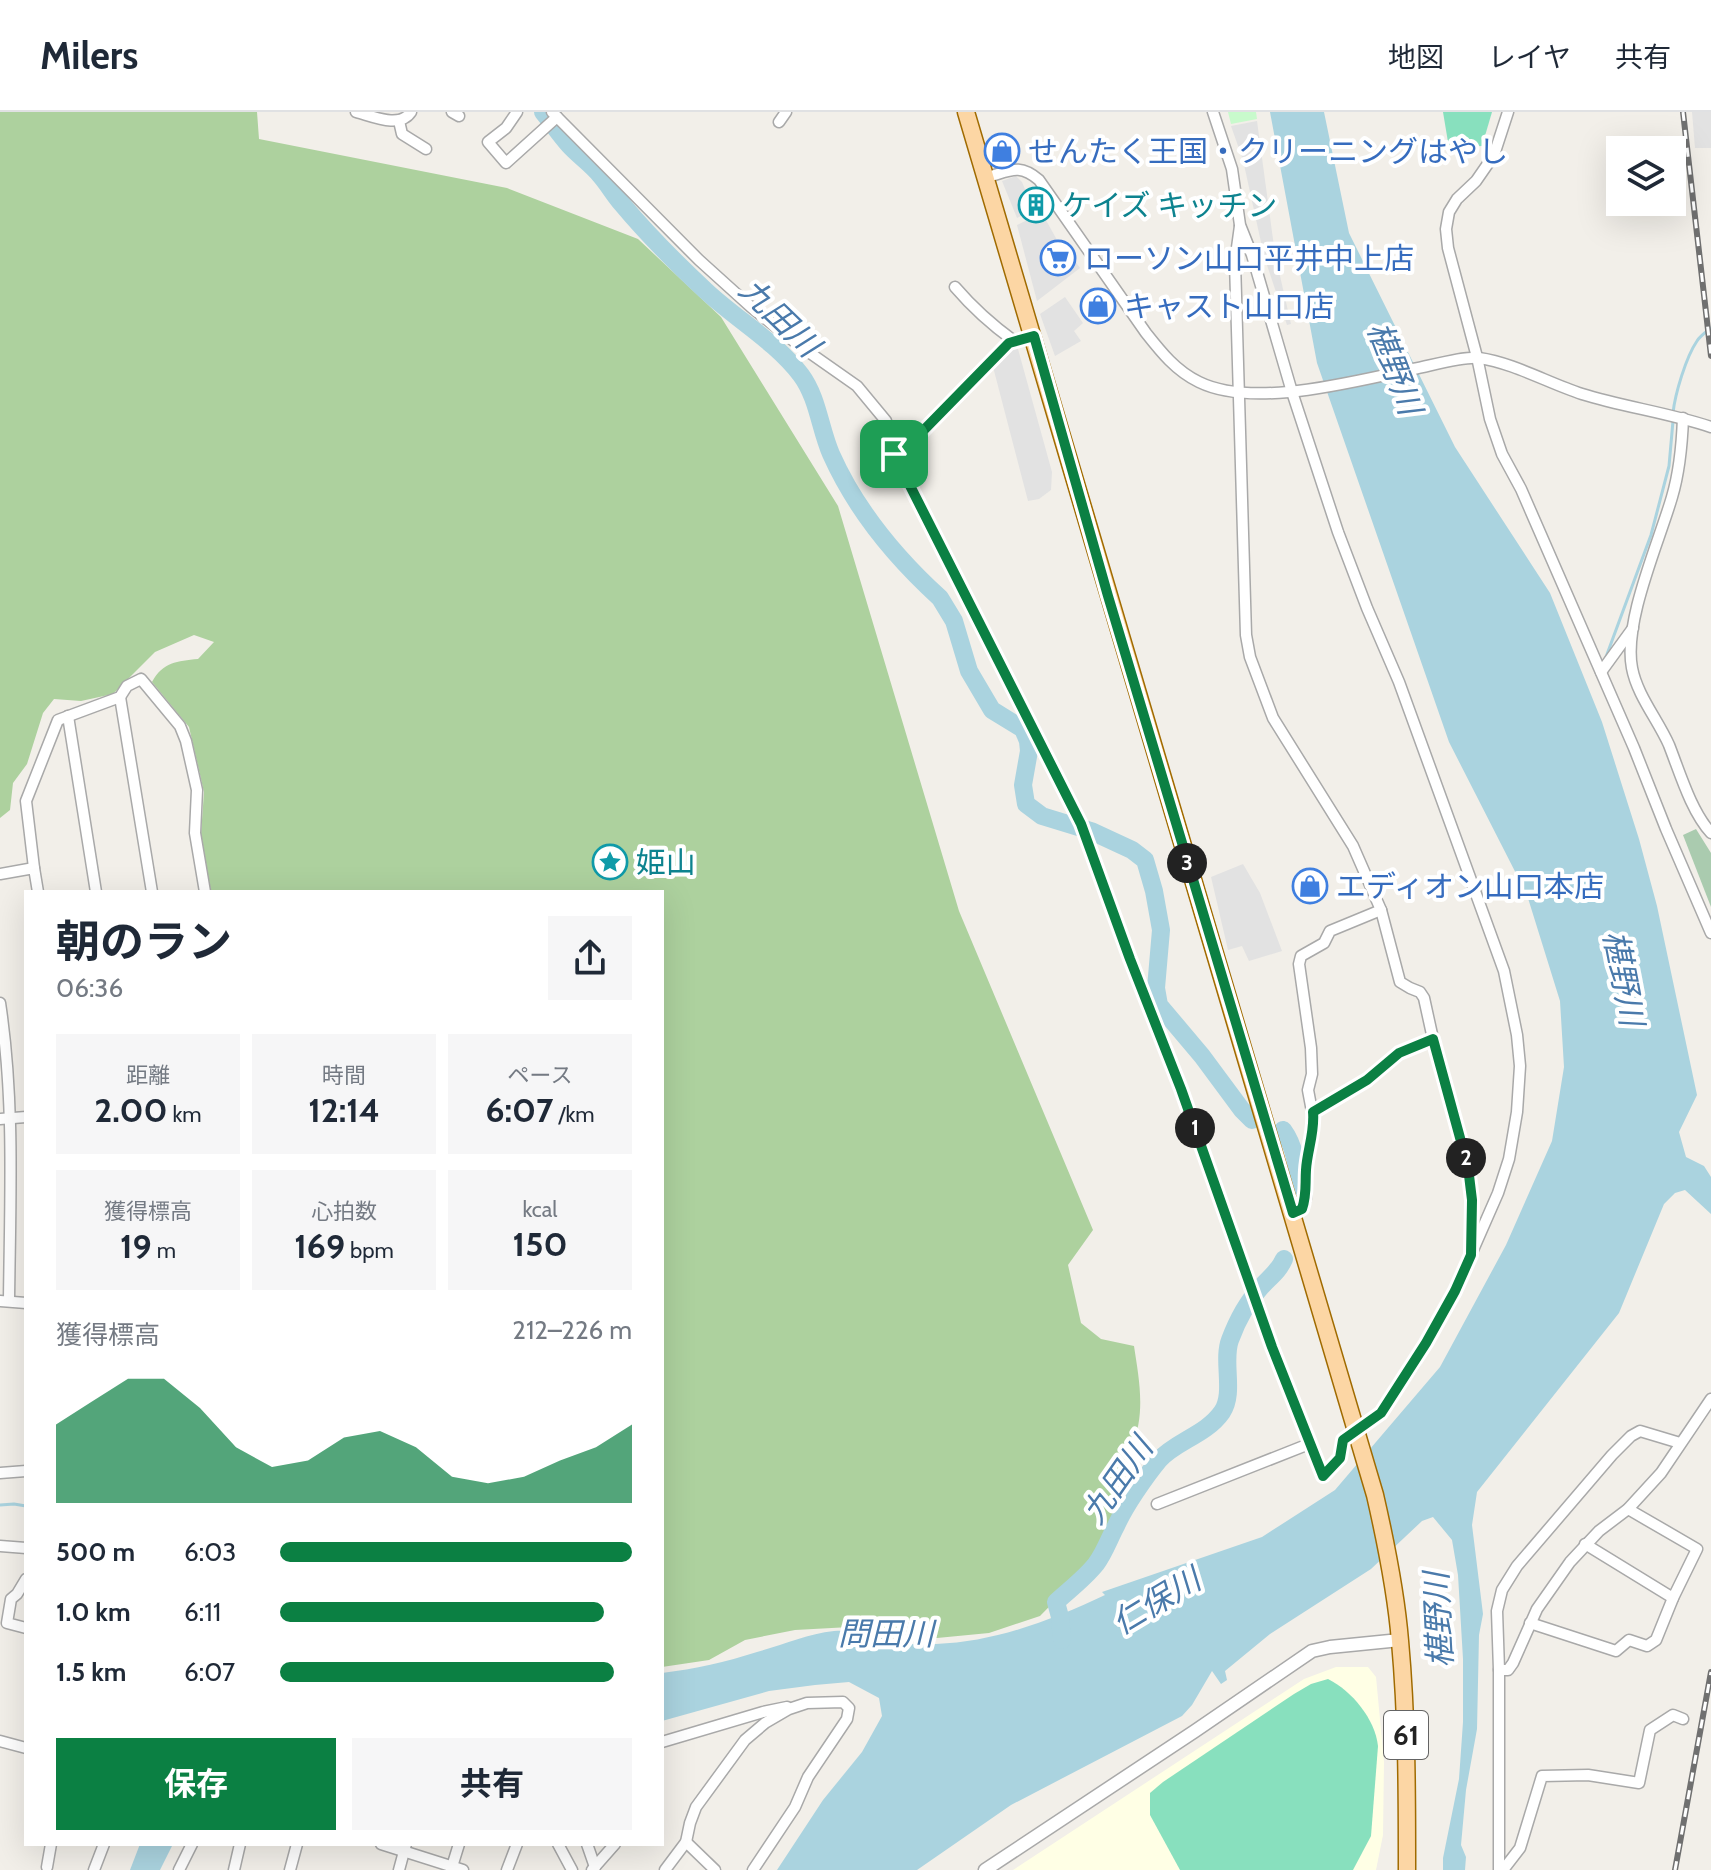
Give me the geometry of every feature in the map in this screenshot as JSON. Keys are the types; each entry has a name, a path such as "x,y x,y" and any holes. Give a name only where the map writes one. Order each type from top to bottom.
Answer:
{"main road":[{"name":"61","path":"966,112 1375,1495 1396,1601 1400,1640 1407,1756 1407,1870"}],"street":[{"path":"356,112 399,121 411,112"},
{"path":"517,112 506,128 488,142 506,163 554,118 699,260 751,307 857,386 886,421 894,454 1081,824 1181,1089 1272,1347 1323,1476 1340,1458 1343,1440 1357,1435 1381,1413 1455,1291 1498,1193 1509,1159 1517,1112 1520,1066 1504,971 1399,682 1338,532 1240,225 1232,169 1213,112"},
{"path":"1508,112 1494,155 1476,181 1457,199 1449,212 1446,229 1473,358 1495,437 1601,672 1711,933"},
{"path":"399,121 402,134 426,149"},
{"path":"987,177 1017,169 1025,170 1039,180 1163,354 1180,371 1219,390 1292,392 1473,358 1514,368 1580,393 1711,427"},
{"path":"1240,225 1235,262 1237,392 1246,635 1250,657 1273,718 1353,846 1381,910 1400,982 1420,992 1424,998 1468,1167 1472,1200 1471,1255"},
{"path":"955,287 991,325 1014,341"},
{"path":"894,454 917,437 1009,343 1034,336"},
{"path":"1683,418 1680,468 1633,628 1632,670 1694,807 1711,833"},
{"path":"1601,672 1633,628"},
{"path":"38,890 26,801 53,728 58,720 120,697 127,686 141,679 180,726 186,741 197,790 195,833 205,890"},
{"path":"120,697 152,890"},
{"path":"68,716 96,890"},
{"path":"0,874 34,868"},
{"path":"1293,1213 1302,1209 1306,1198 1306,1172 1314,1122 1308,1090 1312,1061 1299,964 1301,956 1324,943 1330,931 1381,910"},
{"path":"0,1003 6,1042 5,1301"},
{"path":"1313,1112 1367,1080 1399,1053 1433,1039"},
{"path":"1499,1670 1508,1670 1513,1663 1530,1623 1549,1591 1585,1544 1628,1509 1661,1473 1711,1399"},
{"path":"1501,1870 1497,1611 1502,1590 1517,1566 1631,1436 1640,1431 1680,1443"},
{"path":"1157,1504 1309,1444"},
{"path":"0,1473 24,1471"},
{"path":"1530,1623 1616,1651 1629,1640 1647,1646 1656,1640 1697,1549 1628,1509"},
{"path":"1585,1544 1673,1598"},
{"path":"0,1546 24,1548"},
{"path":"24,1582 11,1599 7,1623 24,1627"},
{"path":"985,1870 1312,1651 1400,1640"},
{"path":"665,1870 686,1842 696,1807 745,1740 789,1709 807,1703 843,1702 849,1708 847,1719 808,1777 795,1807 753,1870"},
{"path":"664,1741 785,1706 789,1709"},
{"path":"1501,1870 1520,1848 1542,1776 1588,1775 1639,1783 1650,1730 1673,1715 1683,1719"},
{"path":"0,1741 24,1747"},
{"path":"686,1842 715,1870"},
{"path":"47,1867 51,1846"},
{"path":"94,1870 103,1846"},
{"path":"179,1870 191,1846"},
{"path":"234,1870 240,1846"},
{"path":"290,1870 296,1846"},
{"path":"451,1868 458,1846"},
{"path":"507,1870 516,1846"},
{"path":"559,1846 572,1870"},
{"path":"588,1846 594,1868"},
{"path":"594,1868 613,1846"},
{"path":"399,1870 405,1848 463,1870"}],"shaded area":[{"path":"1692,112 1711,112 1711,148 1695,148"},
{"path":"1257,121 1275,254 1291,324 1287,325 1264,256 1243,160 1231,126"},
{"path":"1016,176 1029,199 1020,202 1025,214 1017,218 1002,181"},
{"path":"1042,213 1057,240 1043,246 1049,270 1052,274 1068,269 1075,261 1080,268 1037,301 1017,225"},
{"path":"1065,297 1083,323 1074,331 1081,341 1055,356 1040,314"},
{"path":"1010,345 1018,349 1052,472 1051,490 1039,499 1028,501 992,363"},
{"path":"1696,829 1711,853 1711,907 1683,835"},
{"path":"1243,864 1260,893 1282,951 1249,961 1242,946 1228,950 1211,877"},
{"path":"1336,1667 1368,1667 1376,1677 1384,1762 1383,1835 1376,1870 1013,1870 1304,1679"}],"green space":[{"path":"0,112 257,112 259,139 507,188 638,239 721,317 838,506 959,911 1093,1230 1068,1265 1081,1323 1101,1339 1134,1346 1140,1396 1139,1421 1132,1446 1112,1485 1117,1507 1094,1561 1040,1616 989,1633 937,1638 906,1637 850,1627 795,1630 745,1640 709,1660 664,1667 664,890 211,890 201,834 204,792 189,727 152,682 161,670 171,664 198,659 214,642 194,635 155,652 113,694 81,701 54,699 43,713 27,764 13,783 10,810 0,818"},
{"path":"1228,112 1256,112 1257,119 1231,124"},
{"path":"1443,112 1492,112 1482,146 1449,148"},
{"path":"1328,1679 1346,1691 1361,1707 1372,1726 1378,1746 1371,1836 1353,1870 1180,1870 1150,1815 1150,1793 1294,1694"}],"water":[{"path":"1270,112 1324,112 1349,233 1455,447 1550,593 1602,722 1657,906 1697,1095 1679,1132 1686,1157 1704,1166 1711,1177 1711,1214 1685,1190 1675,1193 1664,1204 1619,1313 1477,1492 1472,1525 1483,1614 1479,1635 1477,1729 1466,1790 1461,1845 1466,1857 1465,1870 1443,1870 1459,1779 1463,1659 1458,1575 1452,1540 1433,1517 1422,1521 1371,1569 1270,1634 1225,1671 1227,1680 1221,1684 1212,1671 1182,1716 1011,1805 917,1870 777,1870 823,1800 862,1752 882,1716 879,1698 849,1682 815,1685 769,1691 664,1720 664,1673 722,1662 834,1631 918,1644 980,1639 1065,1613 1105,1595 1102,1592 1262,1537 1335,1490 1440,1367 1506,1245 1552,1141 1564,1067 1560,1001 1527,895 1449,742 1317,363"},
{"path":"139,1846 172,1846 160,1870 130,1870"}],"waterway":[{"name":"九田川","path":"543,112 662,249 718,302 768,341 801,375 811,394 831,454 852,494 893,550 940,598 954,621 969,671 992,710 1023,729 1029,751 1023,785 1026,804 1042,816 1091,831 1132,850 1145,860 1161,930 1156,988 1159,1005 1252,1120"},
{"path":"1673,413 1689,356 1698,339 1711,328"},
{"path":"1606,657 1651,535 1669,466 1673,421"},
{"name":"九田川","path":"1283,1130 1293,1150 1299,1186"},
{"name":"九田川","path":"1062,1640 1056,1602 1096,1564 1130,1501 1159,1460 1208,1427 1222,1412 1228,1396 1227,1357 1233,1333 1243,1312 1284,1259"},
{"path":"0,1505 24,1506"}],"railway":[{"path":"1683,112 1711,356"},
{"path":"1675,1870 1711,1672"}],"place":[{"name":"せんたく王国・クリーニングはやし","path":"1002,151"},
{"name":"ケイズ キッチン","path":"1036,205"},
{"name":"ローソン山口平井中上店","path":"1058,258"},
{"name":"キャスト山口店","path":"1098,306"},
{"name":"姫山","path":"610,862"},
{"name":"エディオン山口本店","path":"1310,886"}],"route":[{"path":"1034,336 1108,596 1293,1213 1302,1209 1306,1198 1313,1112 1367,1080 1399,1053 1433,1039 1468,1167 1472,1200 1471,1255 1455,1291 1394,1394 1381,1413 1343,1440 1340,1458 1323,1476 1272,1347 1181,1089 1081,824 894,454 917,437 1009,343 1034,336"}],"water label":[{"name":"椹野川","path":"1395,368"},
{"name":"椹野川","path":"1624,978"},
{"name":"仁保川","path":"1156,1601"},
{"name":"椹野川","path":"1438,1620"},
{"name":"問田川","path":"886,1633"}]}
